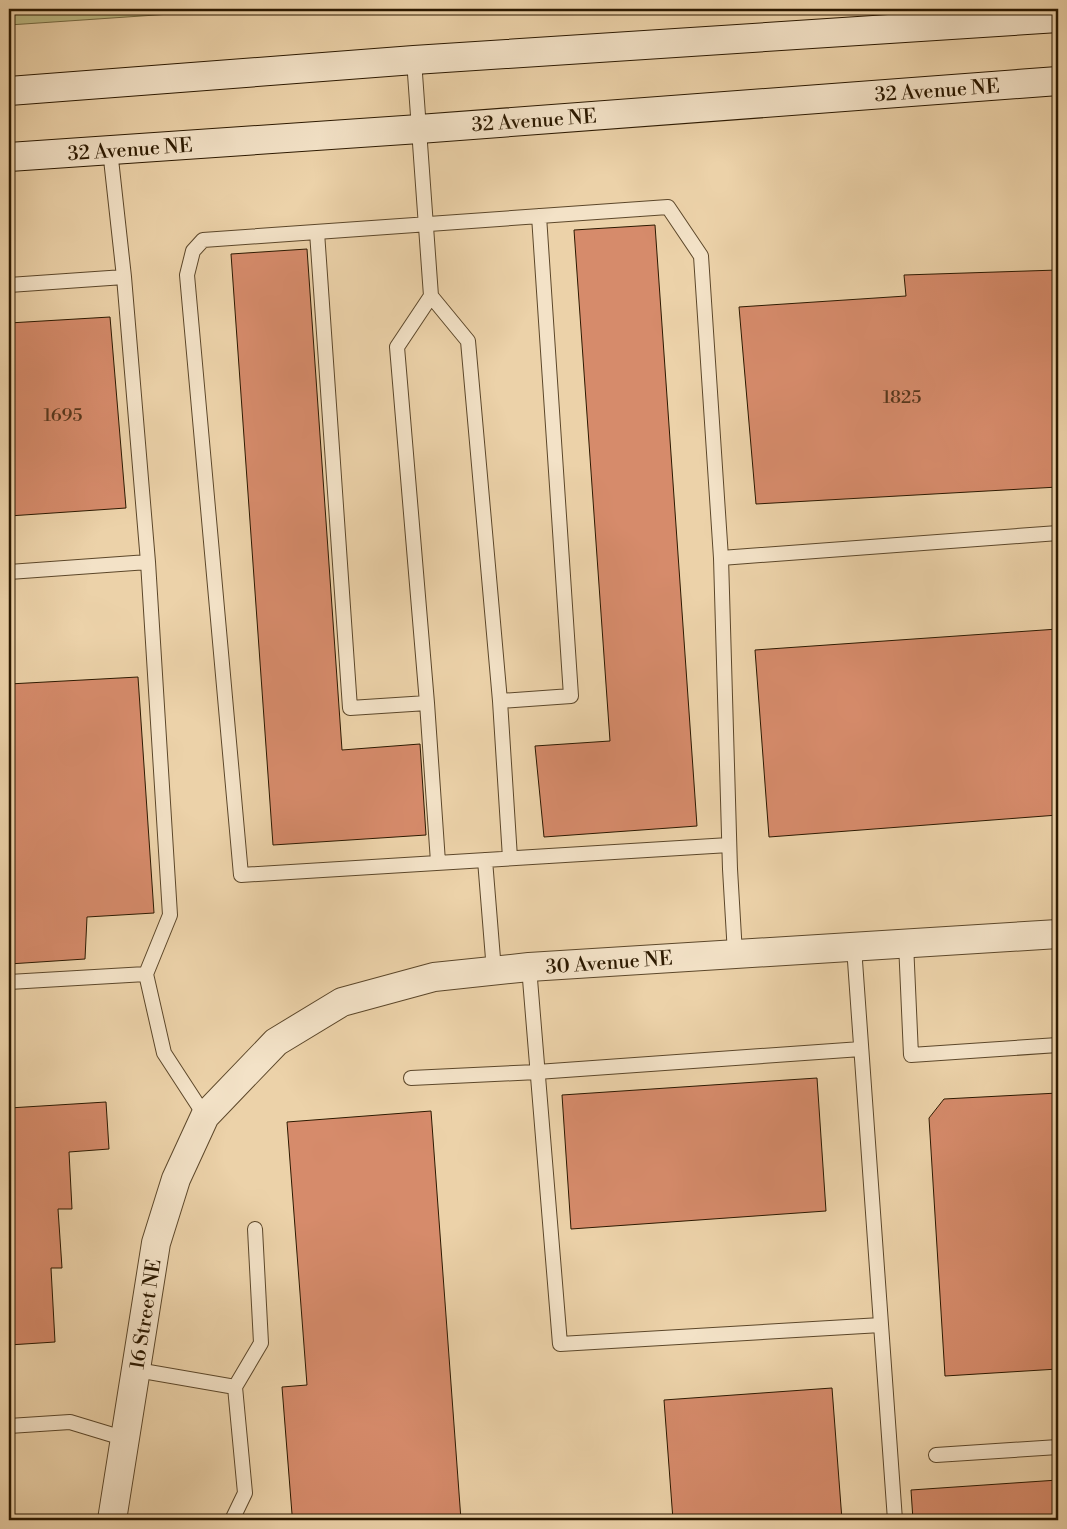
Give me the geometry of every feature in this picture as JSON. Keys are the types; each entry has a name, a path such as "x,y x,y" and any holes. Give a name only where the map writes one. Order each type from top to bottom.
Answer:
{"main road":[{"path":"9,91 414,60 1058,18"},
{"name":"32 Avenue NE","path":"9,157 419,129 1058,81"},
{"name":"30 Avenue NE","path":"205,1116 276,1042 342,1002 434,977 529,967 1058,934"},
{"name":"16 Street NE","path":"112,1520 156,1243 176,1179 205,1116"}],"lane":[{"path":"414,60 431,296 468,341 500,700 510,858"},
{"path":"110,150 124,277 148,562 170,916 146,974 164,1053 205,1116"},
{"path":"729,845 241,875 187,275 193,251 203,240 668,207 701,256 721,558 729,845 735,954"},
{"path":"500,700 571,696 539,216"},
{"path":"317,232 350,708 427,703"},
{"path":"9,285 124,277"},
{"path":"431,296 397,347 427,703 438,862"},
{"path":"721,558 1058,533"},
{"path":"9,572 148,562"},
{"path":"485,860 494,971"},
{"path":"906,943 911,1054 1058,1045"},
{"path":"854,947 895,1520"},
{"path":"529,967 560,1344 881,1325"},
{"path":"9,982 146,974"},
{"path":"411,1078 537,1072 861,1049"},
{"path":"232,1520 245,1493 235,1387 261,1343 255,1229"},
{"path":"137,1370 235,1387"},
{"path":"9,1426 70,1422 126,1438"},
{"path":"936,1455 1058,1448"}],"shaded area":[{"path":"9,9 244,9 9,25"}],"building":[{"path":"655,225 697,826 544,837 535,746 610,741 574,230"},
{"path":"307,249 342,750 420,744 426,835 273,845 231,254"},
{"path":"1056,249 1058,249 1058,270"},
{"path":"1058,270 1058,487 756,504 739,307 906,296 904,275"},
{"path":"110,317 126,508 9,516 9,323"},
{"path":"1058,629 1058,815 769,837 755,650"},
{"path":"138,677 154,913 87,917 85,959 9,964 9,684"},
{"path":"817,1078 826,1211 571,1229 562,1095"},
{"path":"1058,1093 1058,1369 945,1376 929,1118 944,1099"},
{"path":"106,1102 109,1149 69,1152 72,1209 58,1209 62,1268 51,1268 55,1342 9,1345 9,1108"},
{"path":"431,1111 461,1520 286,1520 292,1514 282,1387 307,1385 287,1122"},
{"path":"832,1388 842,1520 673,1520 664,1400"},
{"path":"1058,1480 1058,1520 913,1520 911,1490"}]}
